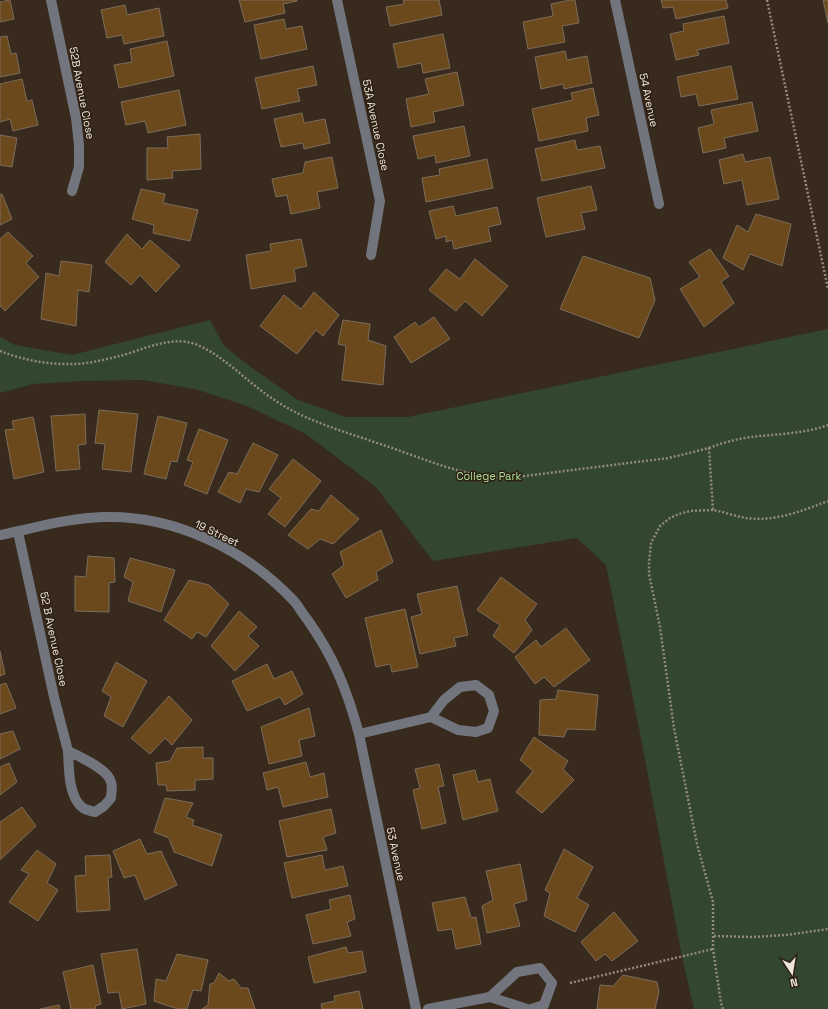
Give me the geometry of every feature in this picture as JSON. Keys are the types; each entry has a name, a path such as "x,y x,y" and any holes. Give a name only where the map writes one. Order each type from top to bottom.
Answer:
{"street":[{"name":"52B Avenue Close","path":"51,0 76,118 80,145 79,167 72,191"},
{"name":"53A Avenue Close","path":"337,0 380,201 371,255"},
{"name":"54 Avenue","path":"616,0 660,204"},
{"name":"19 Street","path":"0,535 48,524 80,519 125,518 177,528 221,546 246,560 267,576 293,600 315,630 330,655 351,703"},
{"name":"52 B Avenue Close","path":"18,532 54,697 68,752 70,776 75,799 83,808 95,812 104,806 111,798 111,782 104,772 68,752"},
{"path":"359,734 431,717 458,730 476,732 488,728 494,711 489,695 476,685 460,687 444,700 431,717"},
{"name":"53 Avenue","path":"351,703 359,734 416,1009"},
{"path":"490,997 517,972 540,968 552,983 544,1005 532,1009"},
{"path":"428,1009 490,997 527,1009"}],"path":[{"path":"767,0 828,289"},
{"path":"0,351 26,359 60,364 75,364 118,357 168,342 183,341 195,344 218,356 264,393 284,406 313,421 452,469 489,477 517,477 669,458 709,448 728,441 802,431 828,425"},
{"path":"709,448 713,510"},
{"path":"723,1009 713,949 713,902 697,844 674,728 660,627 649,574 651,543 660,526 670,518 690,511 713,510 746,518 776,517 796,513 828,501"},
{"path":"714,936 752,937 786,935 828,929"},
{"path":"570,983 713,949"}],"green space":[{"name":"College Park","path":"210,320 224,346 251,367 296,399 345,417 408,417 828,329 828,1009 694,1009 682,957 640,733 606,565 577,538 433,561 376,487 306,434 247,406 195,389 142,380 81,381 33,384 0,393 0,337 15,345 72,355"}],"building":[{"path":"10,0 14,19 0,22 0,2"},
{"path":"239,0 297,1 283,4 285,13 245,22"},
{"path":"403,0 439,0 442,15 390,26 386,7 404,4"},
{"path":"575,0 579,23 562,26 565,42 528,49 523,22 553,16 551,4"},
{"path":"661,0 726,0 728,8 676,19 673,7 663,8"},
{"path":"823,0 828,0 828,23"},
{"path":"125,5 127,15 159,8 164,36 124,44 122,35 107,38 101,10"},
{"path":"724,16 729,43 697,50 699,55 676,60 670,34 684,31 683,24"},
{"path":"284,19 286,29 302,26 307,49 261,59 254,25"},
{"path":"443,34 450,68 423,73 421,63 398,68 393,44"},
{"path":"7,36 11,54 16,53 20,73 0,77 0,37"},
{"path":"167,41 174,76 119,88 114,65 132,62 130,49"},
{"path":"565,51 567,60 587,56 592,83 564,89 563,84 541,89 535,57"},
{"path":"313,66 317,85 297,89 300,101 262,109 255,78"},
{"path":"731,66 738,99 699,106 696,94 681,97 677,77"},
{"path":"457,72 464,105 433,112 435,122 411,127 406,99 429,94 425,79"},
{"path":"22,79 27,101 32,100 38,125 13,131 10,119 0,122 0,84"},
{"path":"593,88 599,115 586,118 588,131 539,141 532,109 573,100 571,93"},
{"path":"179,90 186,125 148,133 145,121 126,125 121,102"},
{"path":"752,102 758,131 724,138 726,148 703,153 698,128 714,124 711,110"},
{"path":"302,113 304,123 325,119 330,143 304,149 303,143 281,147 274,119"},
{"path":"464,126 470,156 436,163 435,155 418,159 413,136"},
{"path":"200,134 201,169 172,171 173,178 147,180 147,148 168,148 167,137"},
{"path":"0,135 17,138 12,167 0,165"},
{"path":"575,140 577,150 600,146 605,168 542,181 535,149"},
{"path":"743,154 745,162 770,157 779,199 747,205 742,180 724,184 719,160"},
{"path":"332,157 338,188 317,192 320,208 291,214 287,195 276,197 272,179 303,173 305,162"},
{"path":"487,159 493,188 426,202 422,178 440,175 439,169"},
{"path":"591,186 597,210 581,213 585,229 546,237 537,198"},
{"path":"141,189 165,194 163,203 198,210 190,241 153,233 154,225 132,219"},
{"path":"2,194 12,219 0,225 0,195"},
{"path":"453,206 456,216 497,207 501,224 488,227 491,241 454,249 452,240 446,242 446,236 436,239 429,211"},
{"path":"756,214 791,224 782,266 750,254 743,270 723,258 737,225 748,232"},
{"path":"8,232 33,256 26,263 39,277 5,311 0,306 0,239"},
{"path":"127,234 142,249 150,240 180,266 156,292 140,275 131,285 105,262"},
{"path":"301,239 307,266 294,269 296,281 251,289 246,255 271,251 270,244"},
{"path":"710,249 729,276 721,282 734,303 704,327 680,289 700,277 689,262"},
{"path":"583,256 650,278 655,300 639,338 560,309"},
{"path":"475,259 508,286 482,316 465,301 456,311 429,290 446,269 460,279"},
{"path":"61,261 92,265 89,292 78,290 76,326 41,319 46,273 59,276"},
{"path":"314,292 339,315 323,336 316,330 297,354 260,326 284,295 301,309"},
{"path":"434,317 450,339 411,363 394,337 415,322 419,327"},
{"path":"343,320 370,324 368,340 386,346 383,385 342,380 346,346 338,344"},
{"path":"99,410 138,414 131,472 102,469 105,444 95,443"},
{"path":"85,414 86,444 78,445 80,469 56,471 51,416"},
{"path":"158,416 187,423 177,462 171,461 166,479 144,474"},
{"path":"33,417 44,472 14,479 5,430 14,429 12,421"},
{"path":"199,429 228,440 207,494 184,485 193,462 187,460"},
{"path":"253,443 278,455 259,492 246,489 240,503 218,492 229,472 237,474"},
{"path":"293,459 321,481 285,527 268,514 281,498 269,489"},
{"path":"331,495 359,519 333,544 320,539 308,549 288,535 311,509 319,511"},
{"path":"381,530 393,562 376,572 378,580 346,598 332,574 344,565 340,552"},
{"path":"88,556 114,558 115,582 109,583 109,612 75,611 75,576 86,577"},
{"path":"130,558 175,570 161,612 128,601 133,582 124,577"},
{"path":"501,577 537,604 525,620 532,630 514,653 493,636 500,625 477,610"},
{"path":"189,580 209,585 229,604 206,637 197,632 192,639 164,620"},
{"path":"457,586 468,635 454,638 456,646 420,654 411,617 422,614 417,594"},
{"path":"405,609 418,667 392,672 390,664 376,667 365,618"},
{"path":"239,611 257,627 248,636 259,646 235,671 211,646"},
{"path":"566,628 590,660 554,687 544,677 535,684 515,657 536,640 541,647"},
{"path":"0,651 5,674 0,676"},
{"path":"116,662 147,681 123,727 104,716 111,697 102,691"},
{"path":"267,664 274,679 292,671 303,694 285,705 280,697 247,711 232,681"},
{"path":"6,683 16,708 0,714 0,685"},
{"path":"558,690 598,695 595,730 567,729 564,737 539,735 540,700 556,699"},
{"path":"169,696 192,720 172,745 165,738 150,754 131,738"},
{"path":"309,708 315,736 299,740 302,756 269,764 261,727"},
{"path":"13,731 20,749 0,759 0,734"},
{"path":"534,737 568,761 563,769 574,780 542,813 516,792 533,771 520,760"},
{"path":"203,747 203,758 213,758 213,779 195,780 195,790 167,791 166,785 158,785 156,763 170,761 177,748"},
{"path":"306,762 310,777 324,773 328,797 283,807 278,787 267,790 263,773"},
{"path":"9,763 17,782 0,795 0,767"},
{"path":"439,764 444,786 438,787 446,823 422,829 413,790 420,788 415,769"},
{"path":"475,770 478,782 490,779 498,811 463,820 453,775"},
{"path":"165,798 193,803 186,817 194,820 192,825 222,835 212,866 174,852 169,838 154,832"},
{"path":"22,807 36,826 0,860 0,822"},
{"path":"331,809 336,833 323,837 327,850 287,857 279,821"},
{"path":"140,839 147,854 161,851 177,885 145,900 135,875 124,878 113,851"},
{"path":"564,849 593,867 577,898 589,905 575,932 544,916 550,893 545,890"},
{"path":"37,850 56,864 47,883 58,890 38,921 9,902 29,874 21,870"},
{"path":"110,855 112,877 108,878 110,910 77,912 75,876 86,875 85,856"},
{"path":"322,855 325,870 343,866 348,886 292,898 284,863"},
{"path":"520,864 527,900 514,904 520,926 487,933 482,906 493,900 486,871"},
{"path":"350,895 355,919 347,922 351,936 313,944 306,915 331,909 329,900"},
{"path":"465,897 471,918 476,917 481,944 456,949 452,929 438,931 432,903"},
{"path":"614,912 638,941 612,961 605,954 596,961 581,942"},
{"path":"346,947 348,953 362,951 366,972 314,983 308,957"},
{"path":"137,949 146,1004 122,1009 119,992 108,993 101,954"},
{"path":"177,954 208,960 201,991 193,990 187,1009 178,1009 154,1001 156,979 166,981"},
{"path":"93,965 101,1004 95,1006 96,1009 71,1009 63,972"},
{"path":"219,973 229,981 234,979 241,988 248,988 255,1009 202,1009 208,1005 210,984 214,983"},
{"path":"623,975 657,982 659,992 655,1009 597,1009 600,985 613,986"},
{"path":"359,991 363,1009 322,1009 321,1004 335,1001 334,996"},
{"path":"59,1005 60,1009 40,1009"}]}
